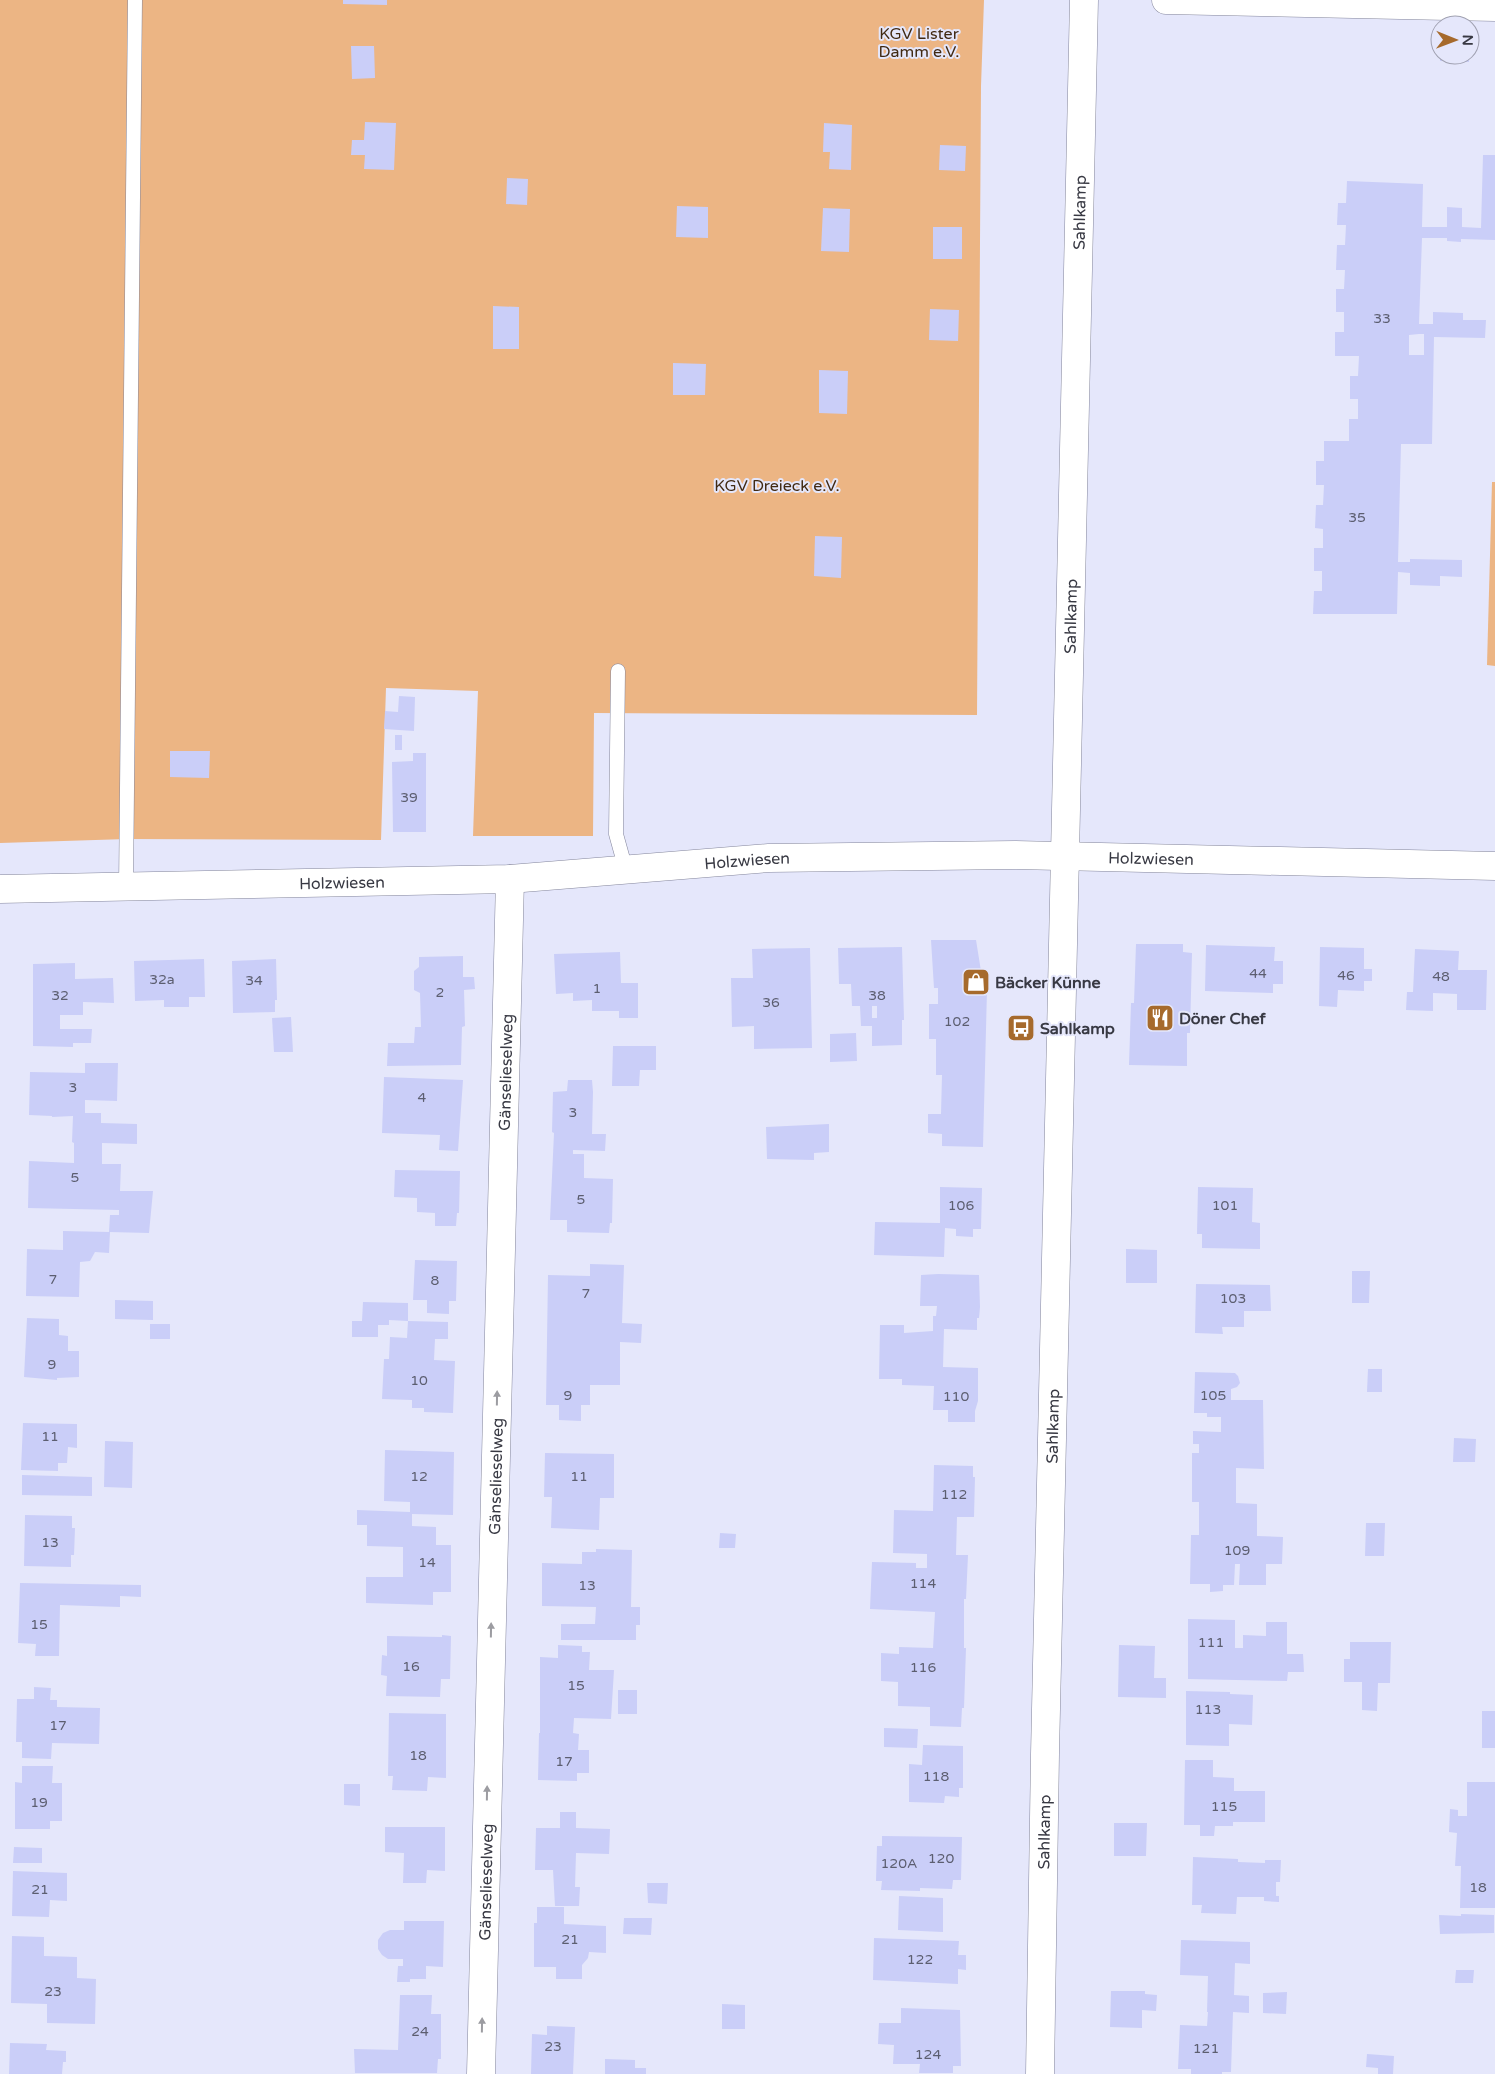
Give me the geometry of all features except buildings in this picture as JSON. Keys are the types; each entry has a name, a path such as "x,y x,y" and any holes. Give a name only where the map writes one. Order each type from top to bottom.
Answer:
{"street":[{"name":"Sahlkamp","path":"1040,2074 1084,0"},
{"path":"1166,0 1495,7"},
{"name":"Holzwiesen","path":"0,889 510,879 769,858 1065,856 1495,866"},
{"name":"Gänselieselweg","path":"480,2074 510,879"}],"lane":[{"path":"126,887 135,0"},
{"path":"618,671 616,834 626,870"}],"green space":[{"path":"0,0 984,0 981,86 977,715 594,713 593,836 473,836 478,691 386,688 381,840 127,839 0,843"},
{"path":"1492,482 1495,482 1495,666 1487,665"}],"place":[{"name":"Bäcker Künne","path":"976,982"},
{"name":"Döner Chef","path":"1160,1018"},
{"name":"Sahlkamp","path":"1021,1028"}],"park label":[{"name":"KGV Lister Damm e.V.","path":"919,42"},
{"name":"KGV Dreieck e.V.","path":"777,485"}]}
